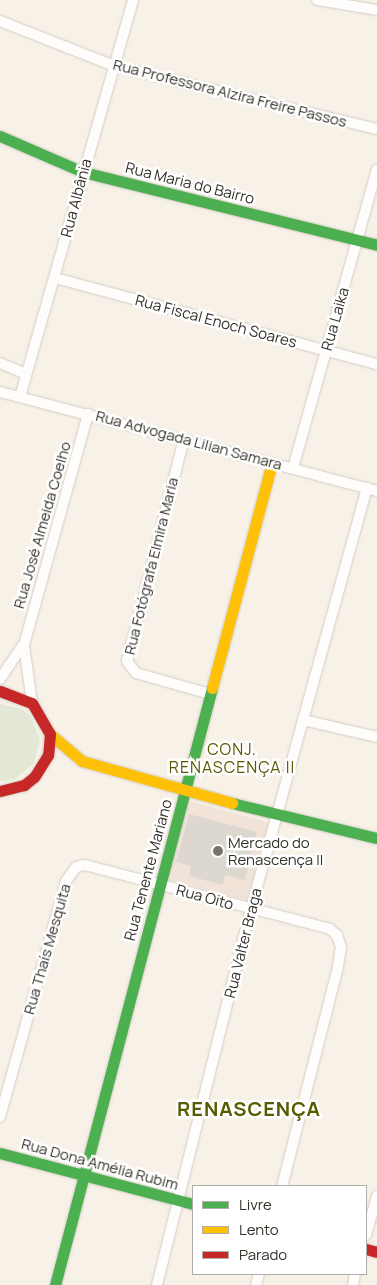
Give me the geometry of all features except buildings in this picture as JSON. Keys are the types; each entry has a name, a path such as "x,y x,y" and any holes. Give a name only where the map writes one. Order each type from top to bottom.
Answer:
{"street":[{"name":"Rua Albânia","path":"20,397 55,278 82,172 133,0"},
{"path":"322,1 377,10"},
{"name":"Rua Professora Alzira Freire Passos","path":"0,21 114,66 377,129"},
{"name":"Rua Maria do Bairro","path":"0,136 82,172 377,245"},
{"name":"Rua Laika","path":"293,468 377,170"},
{"name":"Rua Fiscal Enoch Soares","path":"55,278 377,364"},
{"path":"0,363 26,374"},
{"name":"Rua Advogada Lilian Samara","path":"0,392 377,490"},
{"name":"Rua José Almeida Coelho","path":"24,645 88,414"},
{"name":"Rua Fotógrafa Elmira Maria","path":"184,439 127,662 136,673 210,694"},
{"name":"Rua Tenente Mariano","path":"55,1285 82,1176 272,463"},
{"name":"Rua Valter Braga","path":"156,1285 252,909 366,488"},
{"path":"0,679 24,645"},
{"path":"24,645 32,703"},
{"path":"0,692 18,695 32,703 42,714 50,734 82,761 277,815 377,838"},
{"path":"303,720 377,737"},
{"path":"0,799 24,785 43,767 50,734"},
{"path":"0,790 24,785"},
{"name":"Rua Thaís Mesquita","path":"0,1117 69,875 76,868 85,865 159,885"},
{"name":"Rua Oito","path":"159,885 330,929 337,935 341,948 282,1185"},
{"name":"Rua Dona Amélia Rubim","path":"0,1153 192,1204"},
{"path":"367,1231 377,1196"}],"shaded area":[{"name":"Mercado do Renascença II","path":"189,801 268,822 247,900 168,879"}],"green space":[{"path":"0,704 22,709 31,717 40,740 34,763 15,779 3,781 0,781"}],"traffic: fast":[{"path":"0,136 83,172 377,245"},
{"path":"55,1285 212,688"},
{"path":"232,803 377,838"},
{"path":"0,1153 192,1204"}],"traffic: slow":[{"path":"212,688 272,463"},
{"path":"50,734 82,761 232,803"}],"traffic: jam":[{"path":"0,691 32,703 50,734 48,755 34,777 24,785 0,791"},
{"path":"367,1249 377,1252"}],"place":[{"name":"Mercado do Renascença II","path":"218,851"}],"district":[{"name":"CONJ. RENASCENÇA II","path":"232,758"},
{"name":"RENASCENÇA","path":"249,1108"}]}
